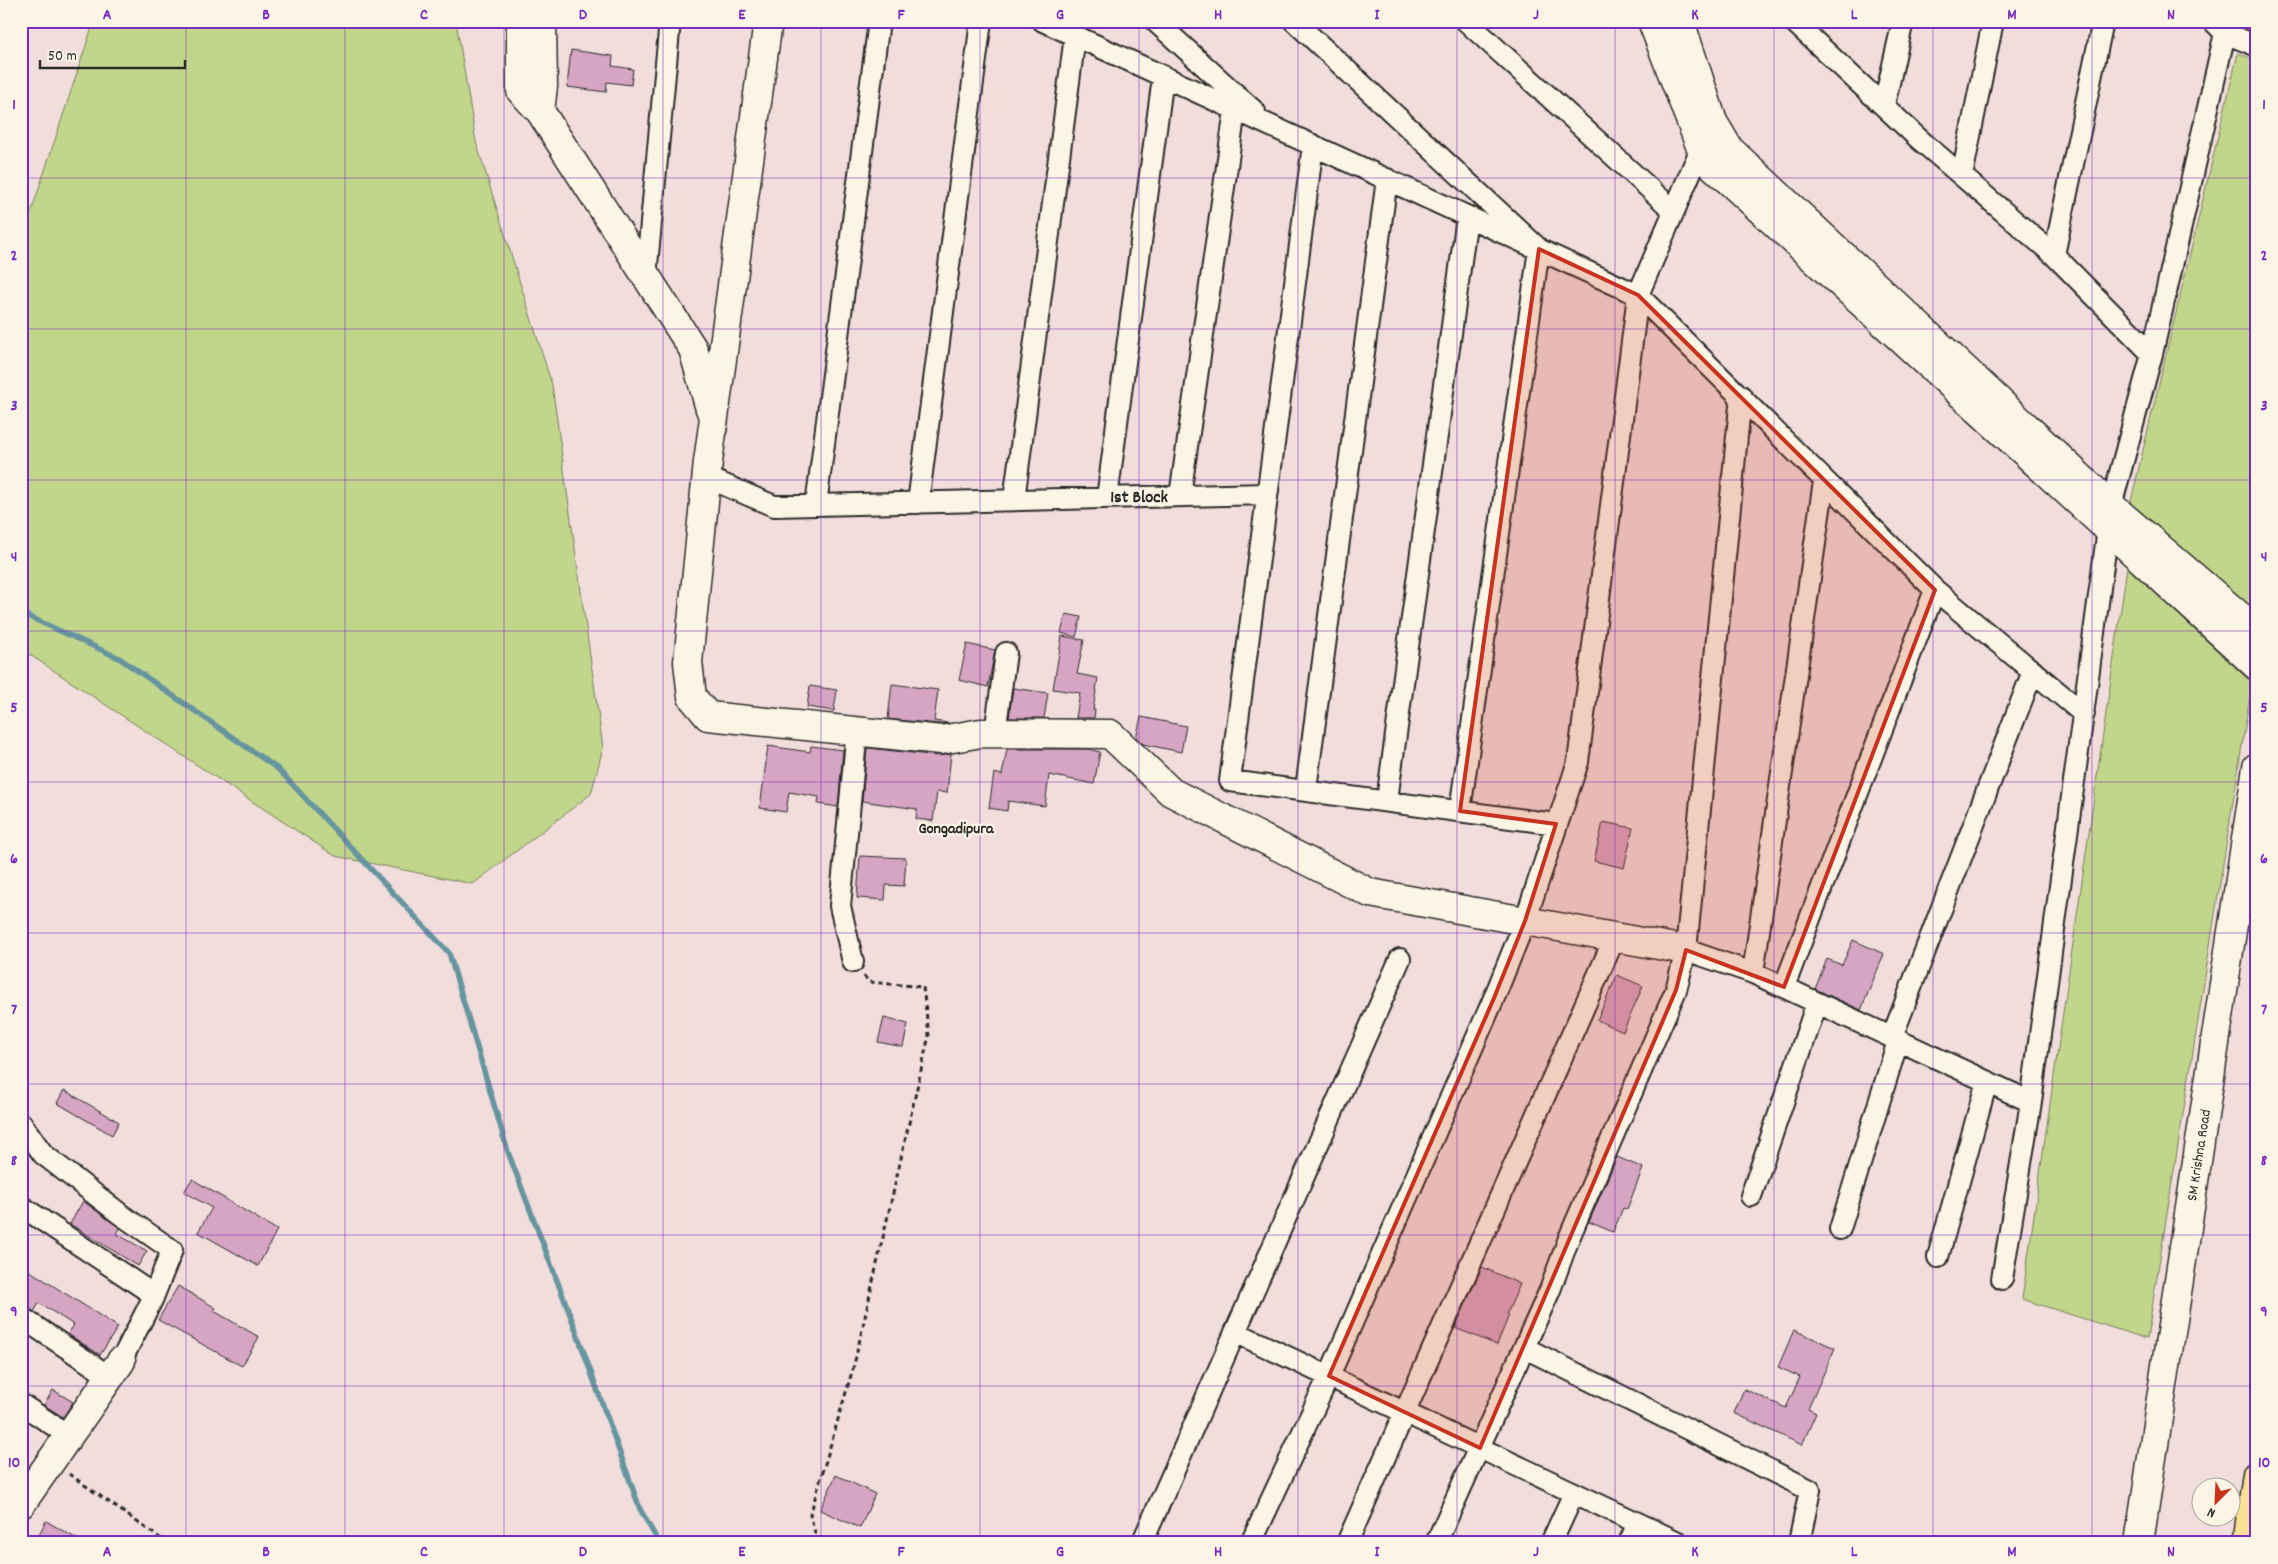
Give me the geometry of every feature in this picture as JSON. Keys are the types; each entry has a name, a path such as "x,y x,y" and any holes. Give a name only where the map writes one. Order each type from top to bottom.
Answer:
{"highway":[{"path":"2246,1543 2257,1474"}],"street":[{"path":"521,21 521,91 540,111 693,349 713,420"},
{"path":"540,111 543,86 542,21"},
{"path":"646,276 670,21"},
{"path":"768,21 713,420 688,662 692,696 708,716 941,740 981,733 1110,734 1171,792 1370,893 1686,950 1754,973 2032,1102"},
{"path":"816,505 879,21"},
{"path":"918,503 981,21"},
{"path":"1043,21 1638,295 1935,590 2084,714"},
{"path":"1154,21 1269,125"},
{"path":"1294,21 1538,250"},
{"path":"1466,21 1674,211"},
{"path":"1652,21 1701,148 1714,167 2109,518 2257,631"},
{"path":"1680,21 1713,122 1729,149 2109,518 2257,666"},
{"path":"1884,106 1903,21"},
{"path":"1962,176 1994,21"},
{"path":"2054,255 2103,21"},
{"path":"1798,23 1884,106 2054,255 2152,354"},
{"path":"2002,1279 2032,1102 2109,518 2152,354 2219,27 2257,46"},
{"path":"1014,500 1075,36"},
{"path":"1107,498 1164,77"},
{"path":"1180,496 1235,110"},
{"path":"1251,1543 1329,1376 1494,998 1525,921 1578,762 1638,295 1713,122"},
{"path":"1313,145 1230,781 1306,789 1556,824"},
{"path":"1306,789 1387,179"},
{"path":"1387,800 1467,217"},
{"path":"1460,811 1538,250"},
{"path":"1436,1543 1524,1348 1676,990 1686,950 1741,396"},
{"path":"706,477 774,506 1267,494"},
{"path":"1754,973 1824,481"},
{"path":"1784,987 1935,590"},
{"path":"995,733 1006,653"},
{"path":"1840,1229 1895,1039 2033,671"},
{"path":"853,962 840,906 857,730"},
{"name":"SM Krishna Road","path":"2139,1543 2257,767"},
{"path":"1347,1543 1615,937"},
{"path":"1142,1543 1400,959"},
{"path":"1751,1196 1817,1003"},
{"path":"1938,1257 1987,1081"},
{"path":"21,1123 43,1154 120,1214 172,1250 154,1295 115,1369 21,1504"},
{"path":"21,1206 154,1295"},
{"path":"21,1318 115,1369"},
{"path":"1235,1332 1680,1543"},
{"path":"1524,1348 1810,1490 1798,1543"},
{"path":"21,1404 68,1435"},
{"path":"1551,1543 1574,1493"},
{"path":"1629,1543 1638,1522"}],"path":[{"path":"818,1543 810,1514 854,1365 929,1035 923,987 869,982 853,962"},
{"path":"51,1460 167,1543"}],"highlighted area":[{"path":"1539,249 1638,295 1935,590 1784,987 1686,950 1676,990 1480,1448 1329,1376 1494,998 1525,921 1556,824 1460,811"}],"green space":[{"path":"94,21 456,21 476,142 552,385 603,748 591,794 473,884 335,856 21,649 21,243"},
{"path":"2238,53 2257,61 2257,615 2130,505"},
{"path":"2127,567 2252,683 2147,1339 2022,1299"}],"building":[{"path":"571,50 613,56 612,66 633,69 631,85 607,82 606,92 567,87"},
{"path":"1066,614 1081,617 1076,637 1061,633"},
{"path":"1062,636 1084,640 1077,674 1098,678 1093,710 1095,710 1094,718 1076,718 1080,693 1053,689"},
{"path":"967,644 995,650 988,687 959,680"},
{"path":"892,684 938,690 934,721 949,723 940,724 888,719"},
{"path":"810,686 837,690 834,711 807,707"},
{"path":"1013,688 1048,693 1044,718 1009,718"},
{"path":"1141,717 1186,726 1181,752 1143,744 1136,738"},
{"path":"768,746 810,752 811,746 843,750 838,807 818,804 819,797 789,792 786,812 760,808"},
{"path":"867,748 939,756 951,754 947,793 937,792 933,821 916,819 917,809 862,801"},
{"path":"1007,749 1088,749 1100,752 1094,784 1049,775 1045,806 1008,801 1007,811 989,808 994,773 1002,775"},
{"path":"1603,822 1633,828 1624,868 1594,861"},
{"path":"860,856 906,858 904,886 886,885 885,900 857,898"},
{"path":"1853,940 1884,954 1861,1010 1815,989 1827,959 1842,965"},
{"path":"1617,975 1643,986 1623,1032 1597,1020"},
{"path":"884,1018 908,1024 903,1047 878,1042"},
{"path":"64,1090 119,1122 112,1135 57,1103"},
{"path":"1617,1157 1643,1168 1627,1209 1623,1208 1613,1232 1589,1222"},
{"path":"192,1179 277,1230 258,1266 198,1232 212,1208 184,1192"},
{"path":"83,1201 120,1228 117,1234 147,1251 138,1266 70,1224"},
{"path":"1482,1267 1520,1284 1507,1314 1509,1315 1497,1345 1455,1328"},
{"path":"30,1271 118,1327 100,1355 68,1334 74,1325 39,1303 34,1312 21,1305 21,1285"},
{"path":"178,1286 216,1308 214,1311 259,1337 242,1366 158,1320"},
{"path":"1794,1330 1835,1348 1808,1409 1816,1413 1802,1445 1734,1413 1744,1389 1786,1408 1800,1377 1778,1367"},
{"path":"53,1390 73,1402 63,1417 44,1405"},
{"path":"836,1475 875,1494 860,1528 820,1510"},
{"path":"46,1521 84,1543 46,1543 37,1538"}],"waterway":[{"path":"21,613 119,658 278,769 449,953 508,1152 574,1325 640,1509 659,1543"}],"district":[{"name":"1st Block","path":"1139,496"},
{"name":"Gongadipura","path":"956,827"}]}
